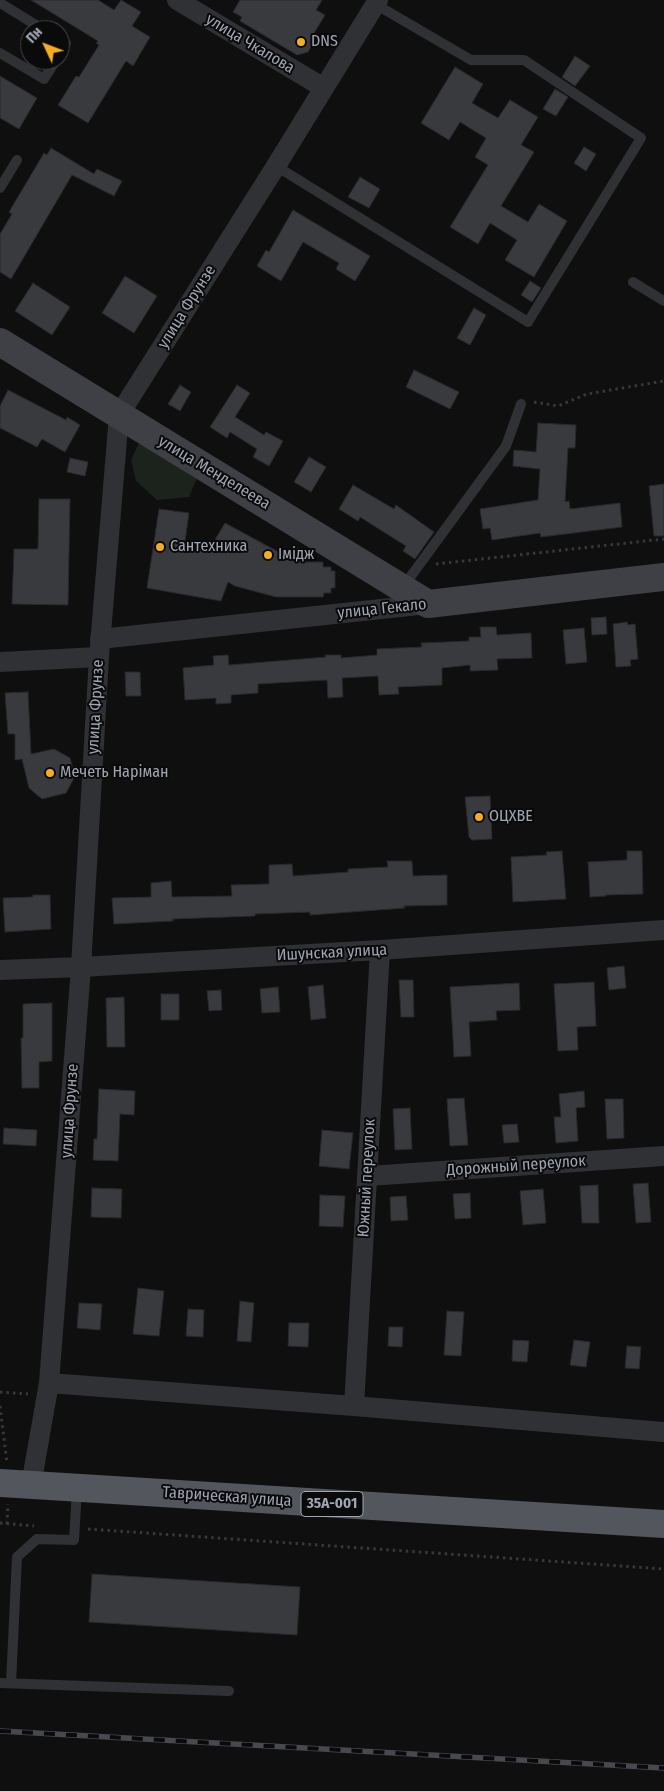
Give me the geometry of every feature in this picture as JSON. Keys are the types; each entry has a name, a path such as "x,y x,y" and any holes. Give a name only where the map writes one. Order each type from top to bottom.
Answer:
{"highway":[{"name":"Таврическая улица","path":"0,1483 664,1524"}],"main road":[{"name":"улица Менделеева","path":"0,342 428,604"},
{"name":"улица Гекало","path":"428,604 664,578"}],"street":[{"name":"улица Чкалова","path":"177,0 324,88"},
{"name":"улица Фрунзе","path":"31,1485 47,1390 81,967 99,648 119,415 377,2"},
{"name":"улица Гекало","path":"0,662 428,604"},
{"name":"Ишунская улица","path":"0,970 380,950 664,930"},
{"name":"Южный переулок","path":"354,1406 380,950"},
{"name":"Дорожный переулок","path":"368,1176 664,1156"},
{"path":"47,1390 354,1406 664,1432"}],"lane":[{"path":"276,166 528,322 641,138 524,60 471,60 377,2"},
{"path":"0,4 27,20"},
{"path":"0,53 20,65"},
{"path":"29,70 44,79 50,70"},
{"path":"0,188 17,160"},
{"path":"633,282 664,301"},
{"path":"402,588 506,446 521,404"},
{"path":"11,1683 17,1557 37,1539 74,1540 77,1488"},
{"path":"0,1682 229,1691"}],"path":[{"path":"521,404 533,402 558,406 587,394 664,381"},
{"path":"419,565 664,539"},
{"path":"0,1392 47,1390"},
{"path":"0,1523 36,1526"},
{"path":"75,1528 664,1569"}],"shaded area":[{"path":"139,443 197,478 189,497 157,500 136,481 131,460"}],"building":[{"path":"31,0 98,0 114,10 121,0 141,12 132,26 150,37 133,66 126,61 88,123 58,105 76,76 79,77 99,45 96,43 98,41 70,24 70,20 64,20"},
{"path":"240,0 322,0 316,10 325,15 313,35 317,37 308,52 297,55 240,21 242,17 233,12"},
{"path":"575,56 590,66 575,86 562,77"},
{"path":"455,67 483,84 472,103 498,118 510,100 538,117 521,145 534,152 501,206 528,222 539,204 567,221 534,277 505,260 517,240 490,223 478,244 450,227 488,165 475,157 486,138 460,122 449,140 421,123"},
{"path":"0,76 37,98 19,129 0,118"},
{"path":"555,89 568,97 556,116 543,109"},
{"path":"584,147 596,154 586,171 574,163"},
{"path":"51,148 94,174 97,169 122,181 114,196 72,175 11,279 0,272 0,234 12,214 9,212 44,153 47,155"},
{"path":"360,177 380,189 369,208 348,197"},
{"path":"293,210 370,256 355,281 336,269 339,263 303,242 281,281 257,266 266,250 269,252"},
{"path":"125,276 157,296 134,333 102,313"},
{"path":"530,281 541,288 532,302 521,295"},
{"path":"33,283 70,307 52,335 15,311"},
{"path":"474,308 486,315 470,345 457,338"},
{"path":"414,370 459,392 450,409 406,387"},
{"path":"180,385 191,392 180,411 168,404"},
{"path":"237,385 250,393 235,417 264,435 266,432 283,441 269,466 253,457 257,449 230,432 227,438 210,427"},
{"path":"8,390 66,420 67,417 80,425 65,452 42,439 37,447 0,428 0,406"},
{"path":"538,423 576,425 575,448 568,448 565,502 569,501 570,509 620,503 622,527 541,537 540,533 492,540 490,528 483,529 480,509 538,500 540,469 513,466 514,450 536,452"},
{"path":"309,457 326,467 311,492 294,482"},
{"path":"70,458 88,462 85,476 67,472"},
{"path":"664,484 664,536 654,536 649,486"},
{"path":"353,485 394,509 396,505 434,532 415,559 403,551 406,546 360,517 358,521 339,509"},
{"path":"39,499 70,499 68,605 12,604 14,549 38,549"},
{"path":"159,509 189,513 185,541 215,546 216,538 225,523 297,562 323,562 323,567 331,567 331,571 335,571 335,588 331,588 331,593 324,593 323,597 276,597 235,586 228,582 221,601 147,588"},
{"path":"606,617 607,634 592,635 591,618"},
{"path":"627,622 628,625 635,624 638,659 630,660 631,666 616,667 613,624"},
{"path":"480,627 496,627 497,635 531,633 532,658 497,659 498,670 470,671 470,665 442,668 442,685 398,687 399,694 379,695 378,676 342,678 343,697 328,698 327,680 258,684 258,693 231,695 231,703 216,704 216,698 185,700 183,668 214,665 213,656 228,655 229,665 326,657 325,655 341,655 341,658 377,655 377,649 422,647 421,643 469,641 469,637 481,637"},
{"path":"584,628 587,662 566,664 563,630"},
{"path":"125,672 140,672 141,696 126,696"},
{"path":"28,692 31,754 54,749 70,758 75,776 66,793 42,799 29,788 22,759 15,760 15,734 8,734 5,693"},
{"path":"490,796 492,839 472,840 469,837 465,797"},
{"path":"562,851 566,899 513,902 511,857 547,855 546,852"},
{"path":"627,851 642,851 643,894 590,897 588,862 627,860"},
{"path":"387,861 412,861 413,876 447,875 447,905 404,906 405,908 310,915 310,912 255,914 255,916 173,919 173,921 114,924 112,898 151,897 151,883 171,881 172,897 232,896 231,885 269,884 269,865 292,864 293,876 348,872 348,869 388,867"},
{"path":"33,895 50,895 51,929 5,932 3,898 33,897"},
{"path":"624,966 626,988 609,990 607,968"},
{"path":"399,980 413,980 414,1017 401,1017"},
{"path":"594,982 596,1026 577,1027 578,1050 558,1051 554,984"},
{"path":"519,983 520,1010 496,1011 497,1020 469,1022 471,1056 454,1057 450,987"},
{"path":"323,985 326,1018 311,1020 308,987"},
{"path":"278,987 280,1012 262,1013 260,989"},
{"path":"221,990 222,1010 209,1011 207,991"},
{"path":"161,994 179,994 179,1020 161,1020"},
{"path":"124,997 125,1047 107,1047 106,998"},
{"path":"52,1003 52,1061 39,1062 39,1088 22,1088 21,1038 23,1038 23,1004"},
{"path":"99,1089 135,1091 134,1115 120,1114 118,1161 93,1160 94,1139 97,1139"},
{"path":"584,1091 585,1107 576,1108 578,1141 556,1143 554,1117 561,1117 559,1094"},
{"path":"464,1098 468,1145 450,1146 447,1099"},
{"path":"605,1099 623,1099 624,1138 607,1139"},
{"path":"410,1108 412,1149 395,1150 393,1109"},
{"path":"517,1124 519,1142 504,1143 502,1125"},
{"path":"4,1128 37,1130 36,1146 3,1144"},
{"path":"322,1130 353,1133 349,1169 319,1166"},
{"path":"648,1183 651,1222 636,1223 633,1184"},
{"path":"598,1185 599,1223 582,1223 580,1186"},
{"path":"92,1188 122,1189 121,1218 91,1217"},
{"path":"543,1189 546,1223 523,1225 520,1191"},
{"path":"470,1193 471,1218 455,1219 453,1194"},
{"path":"320,1195 345,1196 343,1227 319,1226"},
{"path":"406,1196 408,1220 391,1221 390,1197"},
{"path":"138,1288 164,1291 159,1336 133,1334"},
{"path":"240,1301 254,1303 251,1342 237,1341"},
{"path":"79,1303 102,1304 100,1330 77,1328"},
{"path":"188,1309 204,1310 203,1337 186,1336"},
{"path":"447,1311 464,1312 461,1356 444,1355"},
{"path":"289,1323 309,1323 308,1347 288,1346"},
{"path":"389,1327 403,1327 402,1347 388,1346"},
{"path":"513,1340 529,1341 527,1362 512,1361"},
{"path":"574,1340 590,1342 586,1367 570,1365"},
{"path":"627,1346 641,1347 639,1369 625,1368"},
{"path":"92,1574 300,1587 297,1635 89,1622"}],"railway":[{"path":"0,1731 664,1768"}],"place":[{"name":"DNS","path":"301,42"},
{"name":"Сантехника","path":"160,547"},
{"name":"Імідж","path":"268,555"},
{"name":"Мечеть Наріман","path":"50,773"},
{"name":"ОЦХВЕ","path":"479,817"}]}
